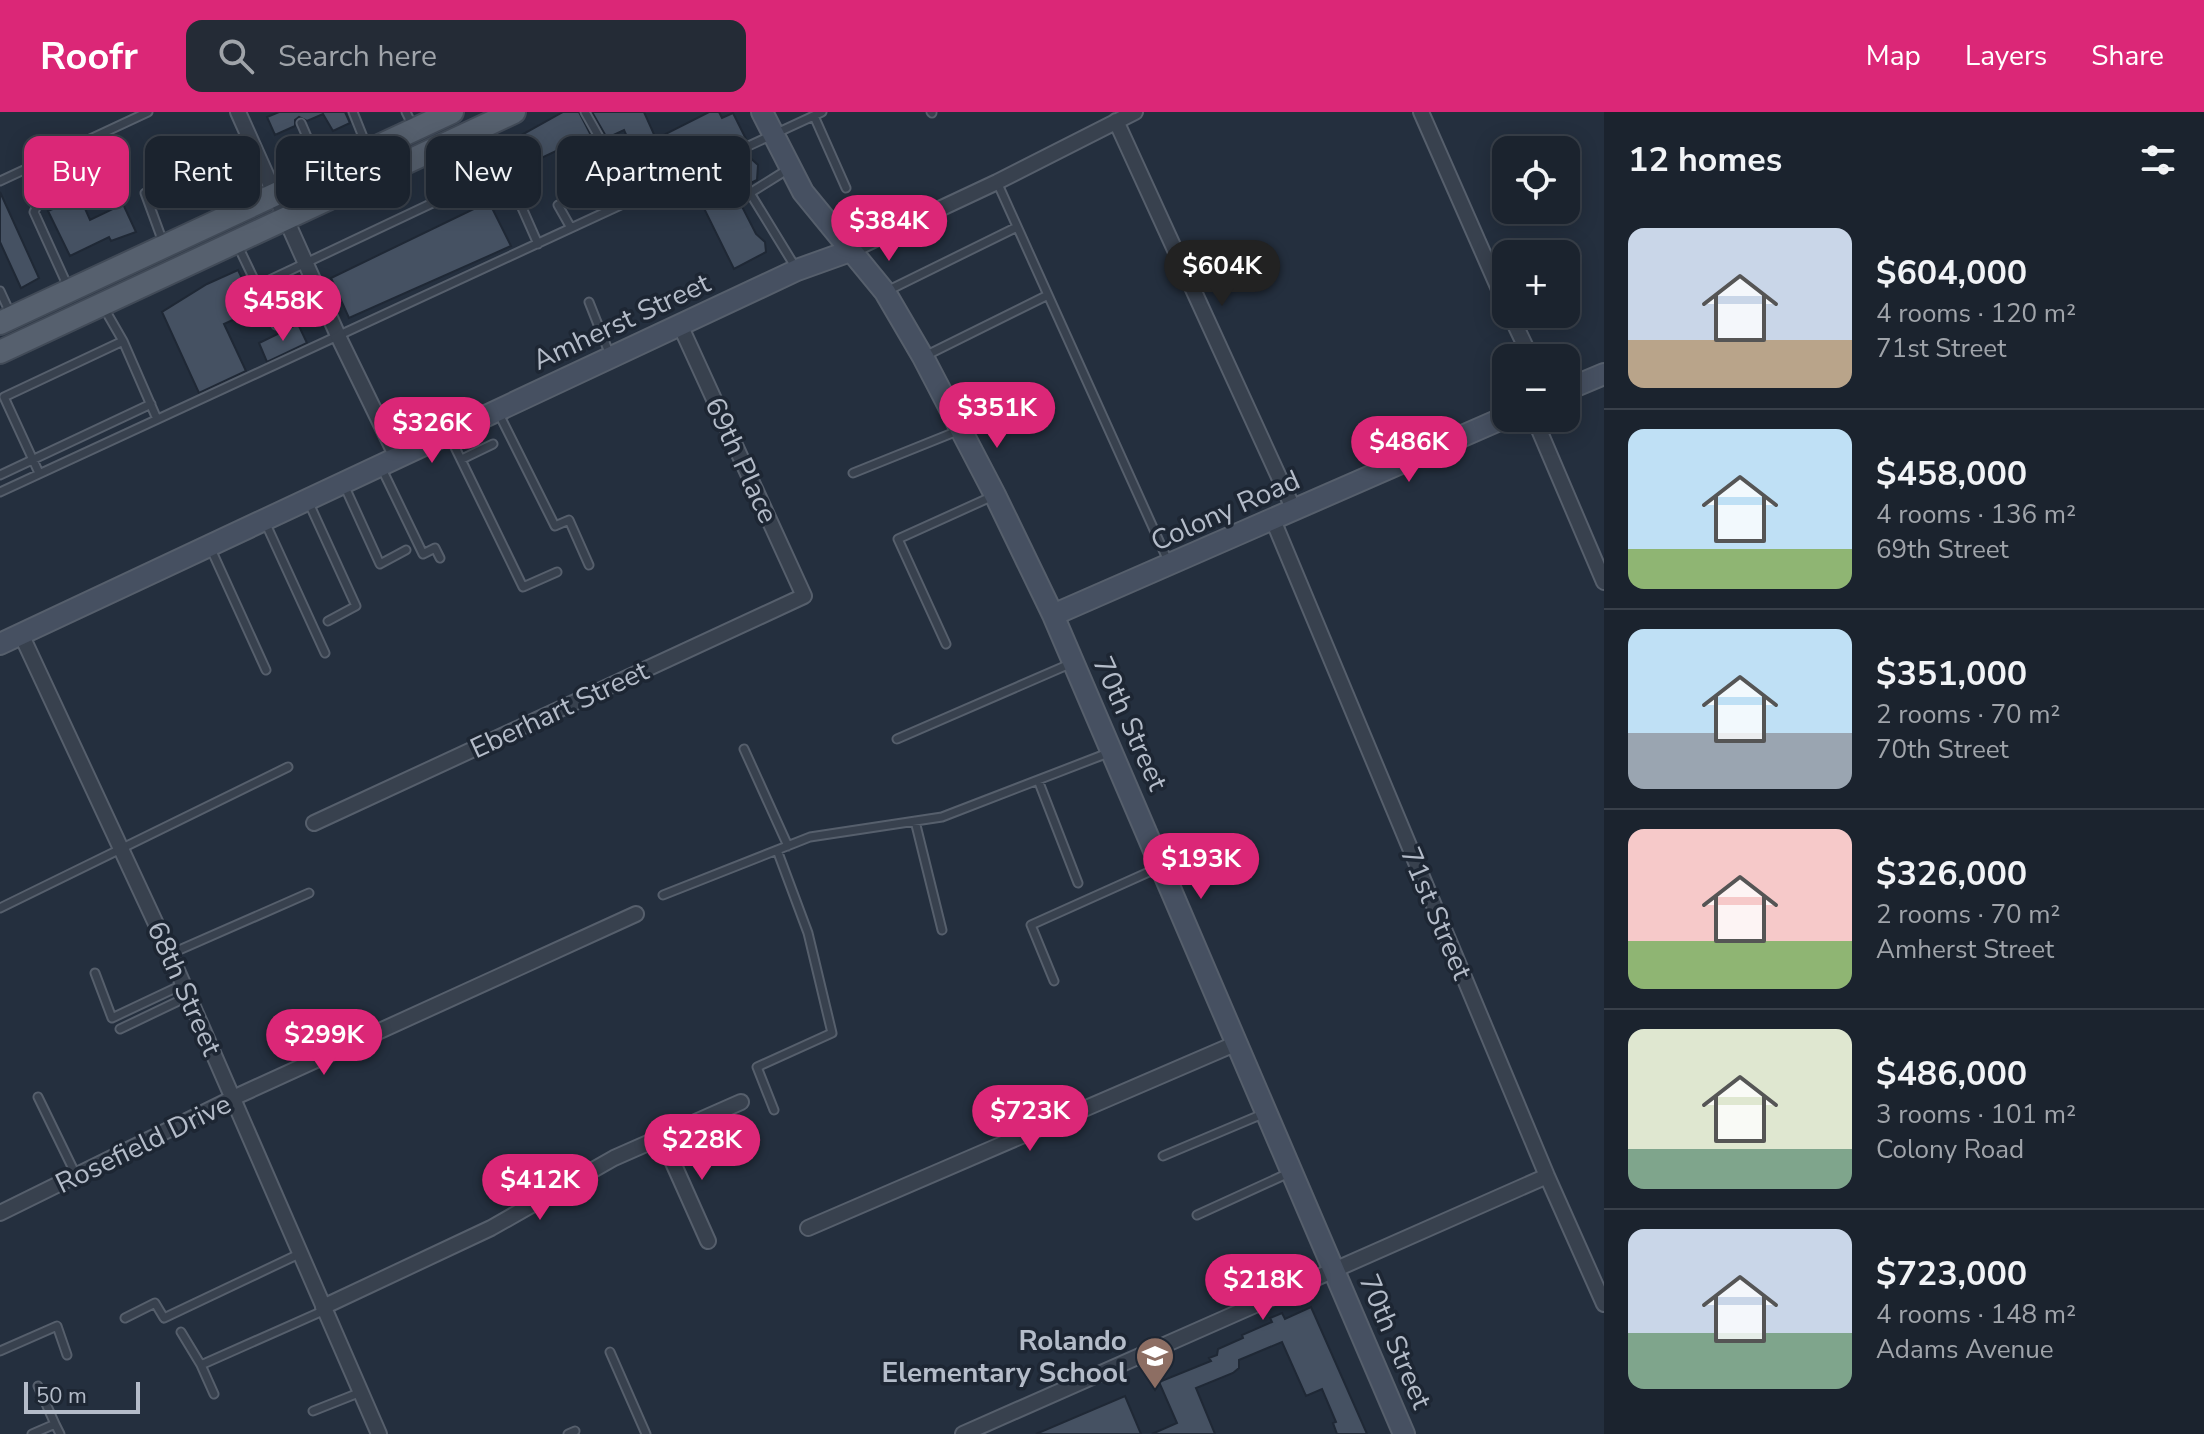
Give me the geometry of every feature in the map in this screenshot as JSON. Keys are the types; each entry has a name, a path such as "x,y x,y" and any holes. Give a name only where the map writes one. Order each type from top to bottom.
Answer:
{"main road":[{"path":"390,136 410,121 452,112"},
{"path":"465,136 514,112"},
{"name":"70th Street","path":"762,112 803,192 885,292 923,357 995,495 1053,615 1113,751 1404,1434"},
{"path":"0,352 426,155"},
{"path":"6,320 276,194"},
{"name":"Amherst Street","path":"0,644 797,270 850,251"},
{"path":"1580,384 1604,374"},
{"name":"Colony Road","path":"1053,615 1492,423"}],"street":[{"path":"238,112 249,136"},
{"name":"Amherst Street","path":"850,251 997,182 1135,112"},
{"path":"1421,112 1492,273"},
{"path":"1116,121 1294,510"},
{"path":"260,159 276,194"},
{"path":"282,208 388,461"},
{"name":"69th Place","path":"680,325 804,596"},
{"path":"1540,432 1604,582"},
{"name":"71st Street","path":"1273,520 1547,1176 1604,1304"},
{"name":"Eberhart Street","path":"314,823 804,596"},
{"name":"68th Street","path":"21,634 123,848 379,1434"},
{"name":"Rosefield Drive","path":"0,1213 233,1098 636,914"},
{"path":"808,1228 1237,1043"},
{"path":"324,1308 491,1228 614,1158 741,1102"},
{"path":"662,1138 708,1241"},
{"path":"963,1434 1547,1176"}],"lane":[{"path":"96,136 148,112"},
{"path":"353,112 363,136"},
{"path":"585,112 599,136"},
{"path":"0,492 818,114 846,188"},
{"path":"301,123 307,136"},
{"path":"790,168 750,193 797,270"},
{"path":"0,181 24,170"},
{"path":"997,182 1170,566"},
{"path":"257,286 426,206"},
{"path":"36,208 34,212 70,291"},
{"path":"151,208 165,246"},
{"path":"522,208 538,244"},
{"path":"560,208 571,228"},
{"path":"885,292 1017,227"},
{"path":"236,242 276,325"},
{"path":"0,291 6,320"},
{"path":"923,357 1048,295"},
{"path":"589,302 611,357"},
{"path":"102,304 123,341 157,419"},
{"path":"39,473 2,398 123,341"},
{"path":"0,475 151,404"},
{"path":"497,410 555,526 569,520 589,565"},
{"path":"853,473 962,429"},
{"path":"447,434 523,587 557,572"},
{"path":"462,459 493,444"},
{"path":"388,461 423,554 435,548 440,558"},
{"path":"343,483 380,564 406,550"},
{"path":"946,644 898,539 995,495"},
{"path":"307,499 356,606 328,621"},
{"path":"264,520 325,653"},
{"path":"209,545 266,670"},
{"path":"897,739 1074,662"},
{"path":"744,749 788,846"},
{"path":"663,895 810,837 942,817 1113,751"},
{"path":"0,908 288,767"},
{"path":"1038,780 1078,883"},
{"path":"915,821 942,930"},
{"path":"774,1110 757,1067 832,1033 808,933 777,850"},
{"path":"1054,981 1031,925 1162,866"},
{"path":"170,954 309,893"},
{"path":"95,973 112,1018 186,990"},
{"path":"120,1029 186,990"},
{"path":"38,1097 77,1177"},
{"path":"1163,1156 1267,1112"},
{"path":"1197,1215 1293,1171"},
{"path":"125,1318 155,1303 164,1318 299,1254"},
{"path":"201,1365 324,1308"},
{"path":"0,1351 57,1326 67,1355"},
{"path":"181,1332 214,1394"},
{"path":"610,1352 646,1434"},
{"path":"38,1386 60,1434"},
{"path":"313,1411 361,1392"},
{"path":"32,1434 55,1424"}],"building":[{"path":"279,112 345,112 350,123 333,131 323,114 307,121 299,117 295,120 295,126 275,135 267,117"},
{"path":"563,112 579,112 591,136 557,136 557,150 541,158 541,136 520,136"},
{"path":"592,112 644,112 655,136 627,136 624,130 606,136"},
{"path":"709,112 719,112 722,118 733,113 744,136 662,136"},
{"path":"750,158 758,165 757,180 750,183"},
{"path":"0,192 39,278 21,288 0,242"},
{"path":"55,208 85,208 90,220 115,208 125,208 136,232 111,241 109,237 70,256 48,211"},
{"path":"476,208 497,208 493,210 511,246 349,318 331,278"},
{"path":"704,208 743,208 756,234 765,242 766,252 734,269"},
{"path":"238,270 251,297 244,300 250,312 224,324 246,371 199,393 162,312 207,284"},
{"path":"298,324 307,343 267,362 259,343"},
{"path":"1311,1307 1367,1434 1337,1434 1333,1423 1336,1422 1322,1389 1306,1396 1282,1342 1239,1360 1239,1368 1233,1373 1196,1388 1215,1434 1152,1434 1177,1423 1159,1382 1211,1361 1209,1358 1217,1355 1218,1349 1272,1322 1270,1318 1282,1313 1285,1319"},
{"path":"1125,1396 1141,1434 1036,1434"}],"place":[{"name":"Rolando Elementary School","path":"1155,1390"}]}
